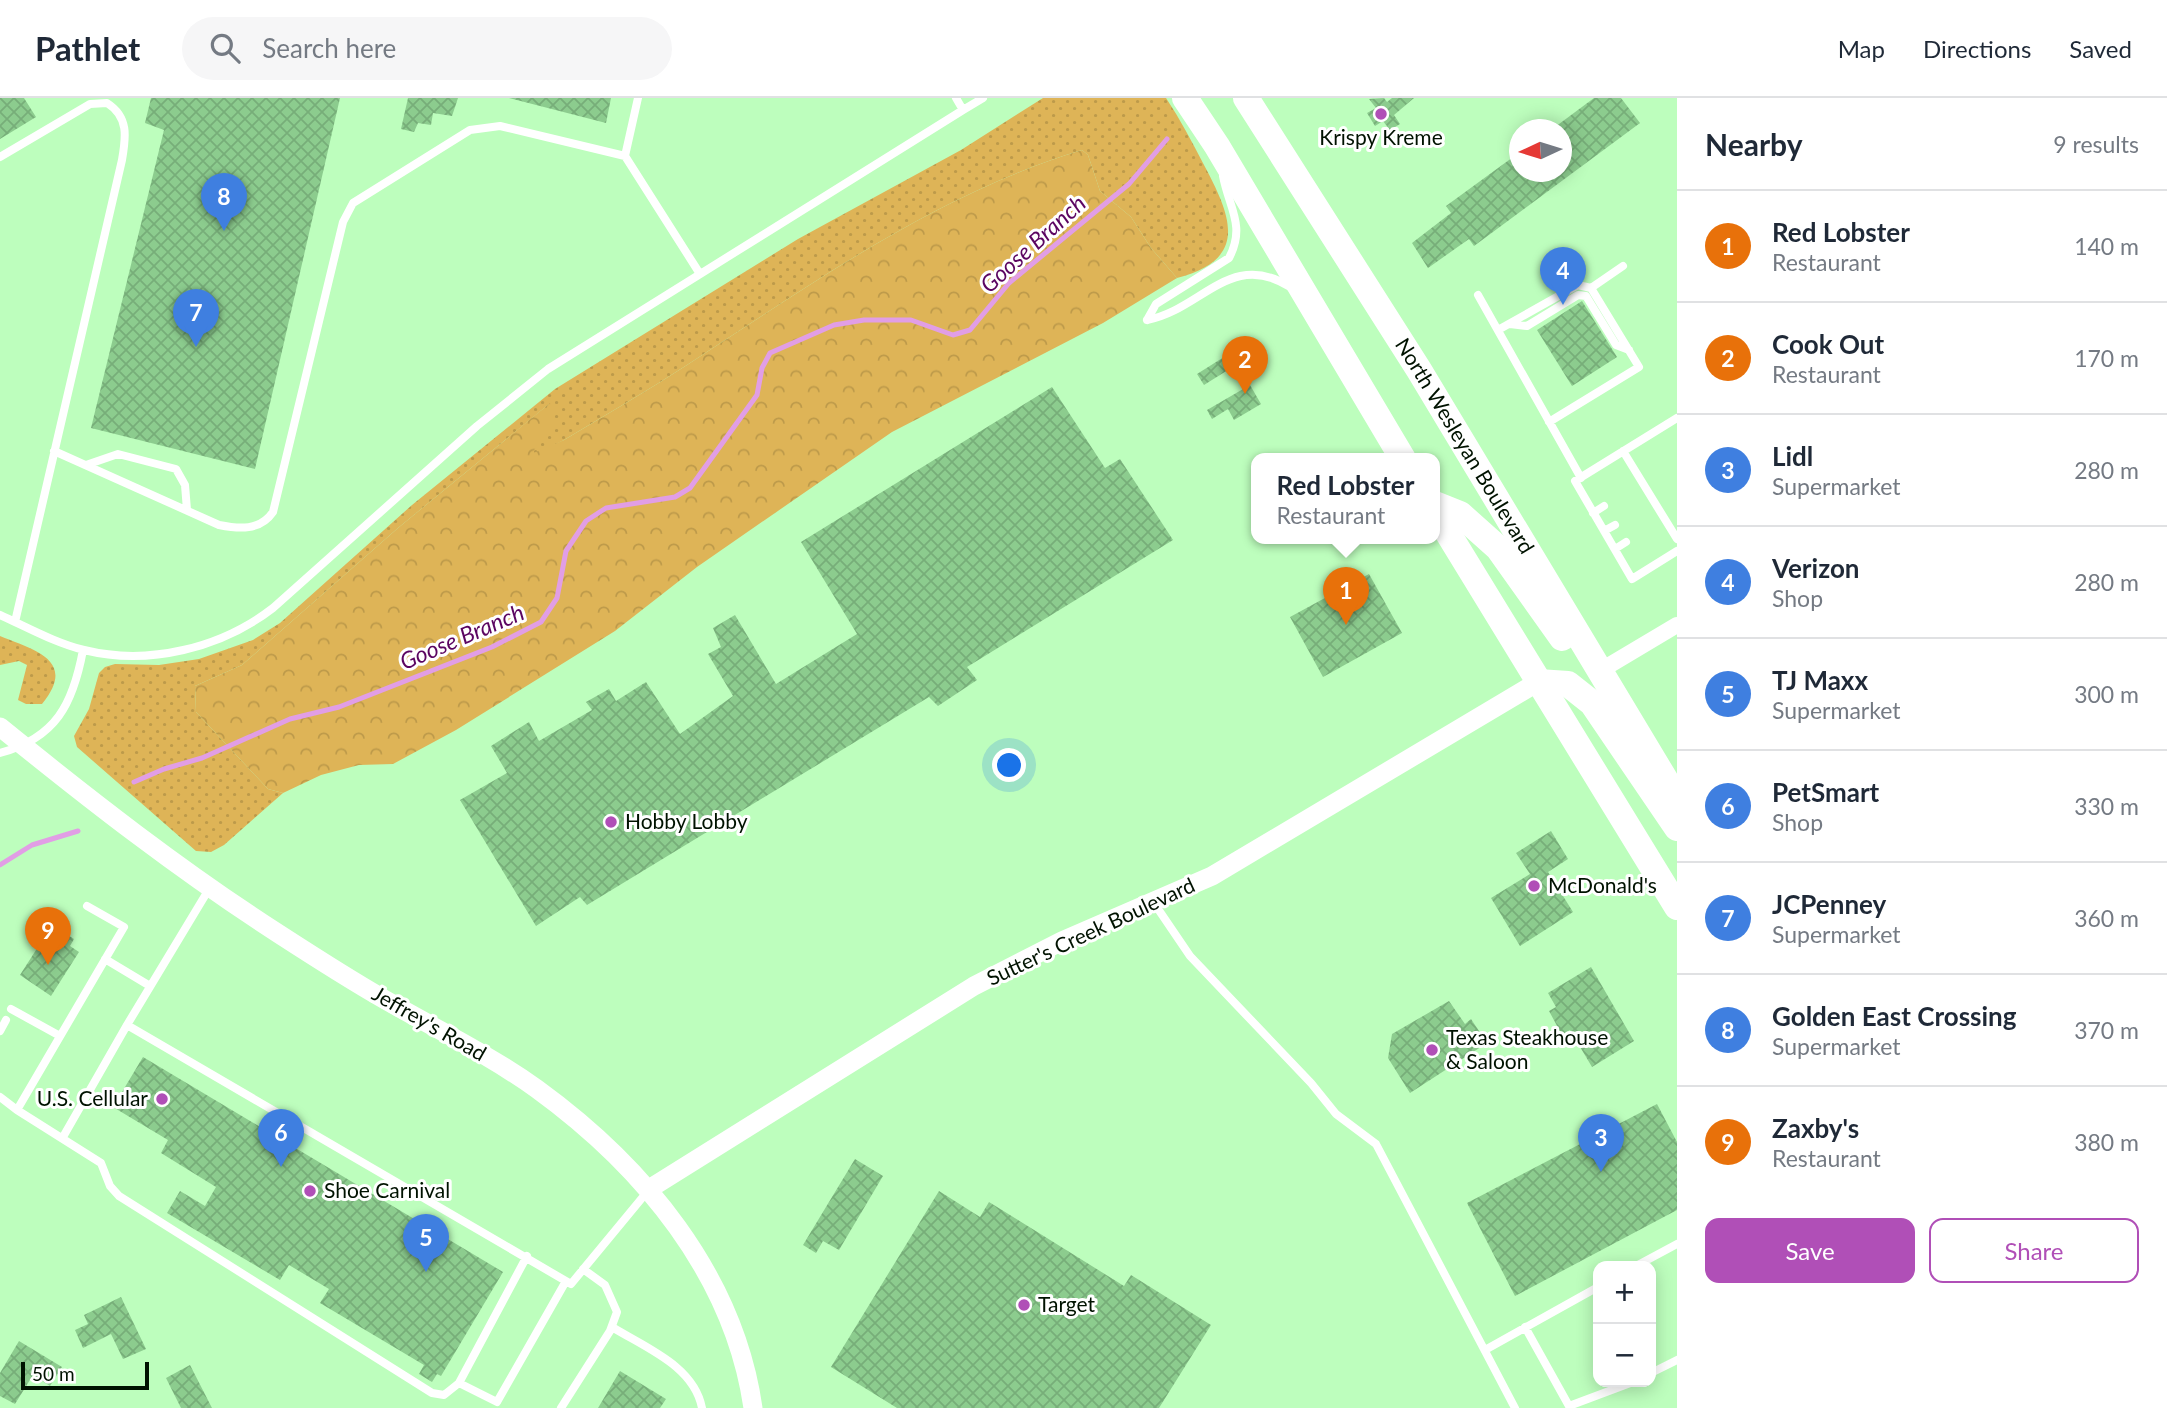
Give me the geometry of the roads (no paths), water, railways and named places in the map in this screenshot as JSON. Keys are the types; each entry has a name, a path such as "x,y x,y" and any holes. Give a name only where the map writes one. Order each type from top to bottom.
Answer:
{"highway":[{"path":"1185,98 1217,146 1399,453"},
{"name":"North Wesleyan Boulevard","path":"1246,98 1419,370 1598,672 1677,799"},
{"path":"1440,506 1461,514 1498,548 1571,650 1585,665 1598,672"},
{"path":"1440,520 1677,907"},
{"path":"1538,682 1567,684 1592,703 1677,828"}],"street":[{"path":"1598,672 1677,625"},
{"name":"Sutter's Creek Boulevard","path":"649,1189 974,986 1062,941 1212,876 1538,682"},
{"name":"Jeffrey's Road","path":"0,727 122,825 210,887 380,997 479,1051 577,1121 649,1189 710,1278 729,1315 749,1384 752,1408"}],"lane":[{"path":"625,156 638,98"},
{"path":"956,98 964,110"},
{"path":"0,614 83,650 108,654 188,650 242,630 273,608 468,434 548,369 983,98"},
{"path":"0,157 90,104 107,103 122,117 126,135 122,160 15,622"},
{"path":"54,451 234,528 266,521 273,512 343,222 353,203 470,130 486,125 625,156 700,274"},
{"path":"1217,146 1224,183 1236,213 1239,229 1236,246 1229,258 1156,304 1147,320 1166,316 1224,280 1246,273 1284,282 1306,297"},
{"path":"1591,288 1623,266"},
{"path":"1498,331 1578,285 1591,288 1639,367 1549,422"},
{"path":"1478,295 1581,478"},
{"path":"1510,324 1527,326 1578,295 1586,296 1616,345 1629,350"},
{"path":"1677,418 1575,481 1633,579 1677,551"},
{"path":"1623,452 1677,538"},
{"path":"86,465 118,454 176,469 185,485 187,510"},
{"path":"1634,489 1643,483"},
{"path":"1645,507 1654,501"},
{"path":"1593,513 1604,506"},
{"path":"1655,524 1665,519"},
{"path":"1604,531 1615,525"},
{"path":"1615,549 1626,542"},
{"path":"0,753 24,747 51,726 68,705 76,685 83,650"},
{"path":"63,1137 210,887"},
{"path":"1154,903 1195,962 1311,1083 1336,1114 1376,1144 1516,1408"},
{"path":"17,1110 124,927 87,906"},
{"path":"105,959 150,986"},
{"path":"12,1009 60,1036"},
{"path":"0,1031 6,1020"},
{"path":"127,1025 571,1284 649,1189"},
{"path":"0,1097 102,1163 110,1186 118,1196 432,1393 444,1395 459,1382 527,1256"},
{"path":"1645,1261 1677,1244"},
{"path":"561,1408 612,1327 617,1312 605,1285 583,1269"},
{"path":"459,1382 497,1402 566,1281"},
{"path":"1485,1350 1593,1290"},
{"path":"612,1327 681,1370 699,1390 702,1408"},
{"path":"1525,1327 1569,1406 1620,1387"},
{"path":"1656,1370 1677,1360"}],"waterway":[{"name":"Goose Branch","path":"134,782 164,769 202,758 290,719 339,707 492,647 541,622 557,598 566,551 586,521 606,508 675,497 690,488 757,395 762,368 770,353 834,325 864,320 911,320 953,335 970,330 1009,283 1129,184 1167,139"},
{"name":"Goose Branch","path":"0,865 32,845 78,831"}],"place":[{"name":"Krispy Kreme","path":"1381,114"},
{"name":"Golden East Crossing","path":"224,231"},
{"name":"Verizon","path":"1563,305"},
{"name":"JCPenney","path":"196,347"},
{"name":"Cook Out","path":"1245,394"},
{"name":"Red Lobster","path":"1346,625"},
{"name":"Hobby Lobby","path":"611,822"},
{"name":"McDonald's","path":"1534,886"},
{"name":"Zaxby's","path":"48,965"},
{"name":"Texas Steakhouse & Saloon","path":"1432,1050"},
{"name":"U.S. Cellular","path":"162,1099"},
{"name":"PetSmart","path":"281,1167"},
{"name":"Lidl","path":"1601,1172"},
{"name":"Shoe Carnival","path":"310,1191"},
{"name":"TJ Maxx","path":"426,1272"},
{"name":"Target","path":"1024,1305"}]}
